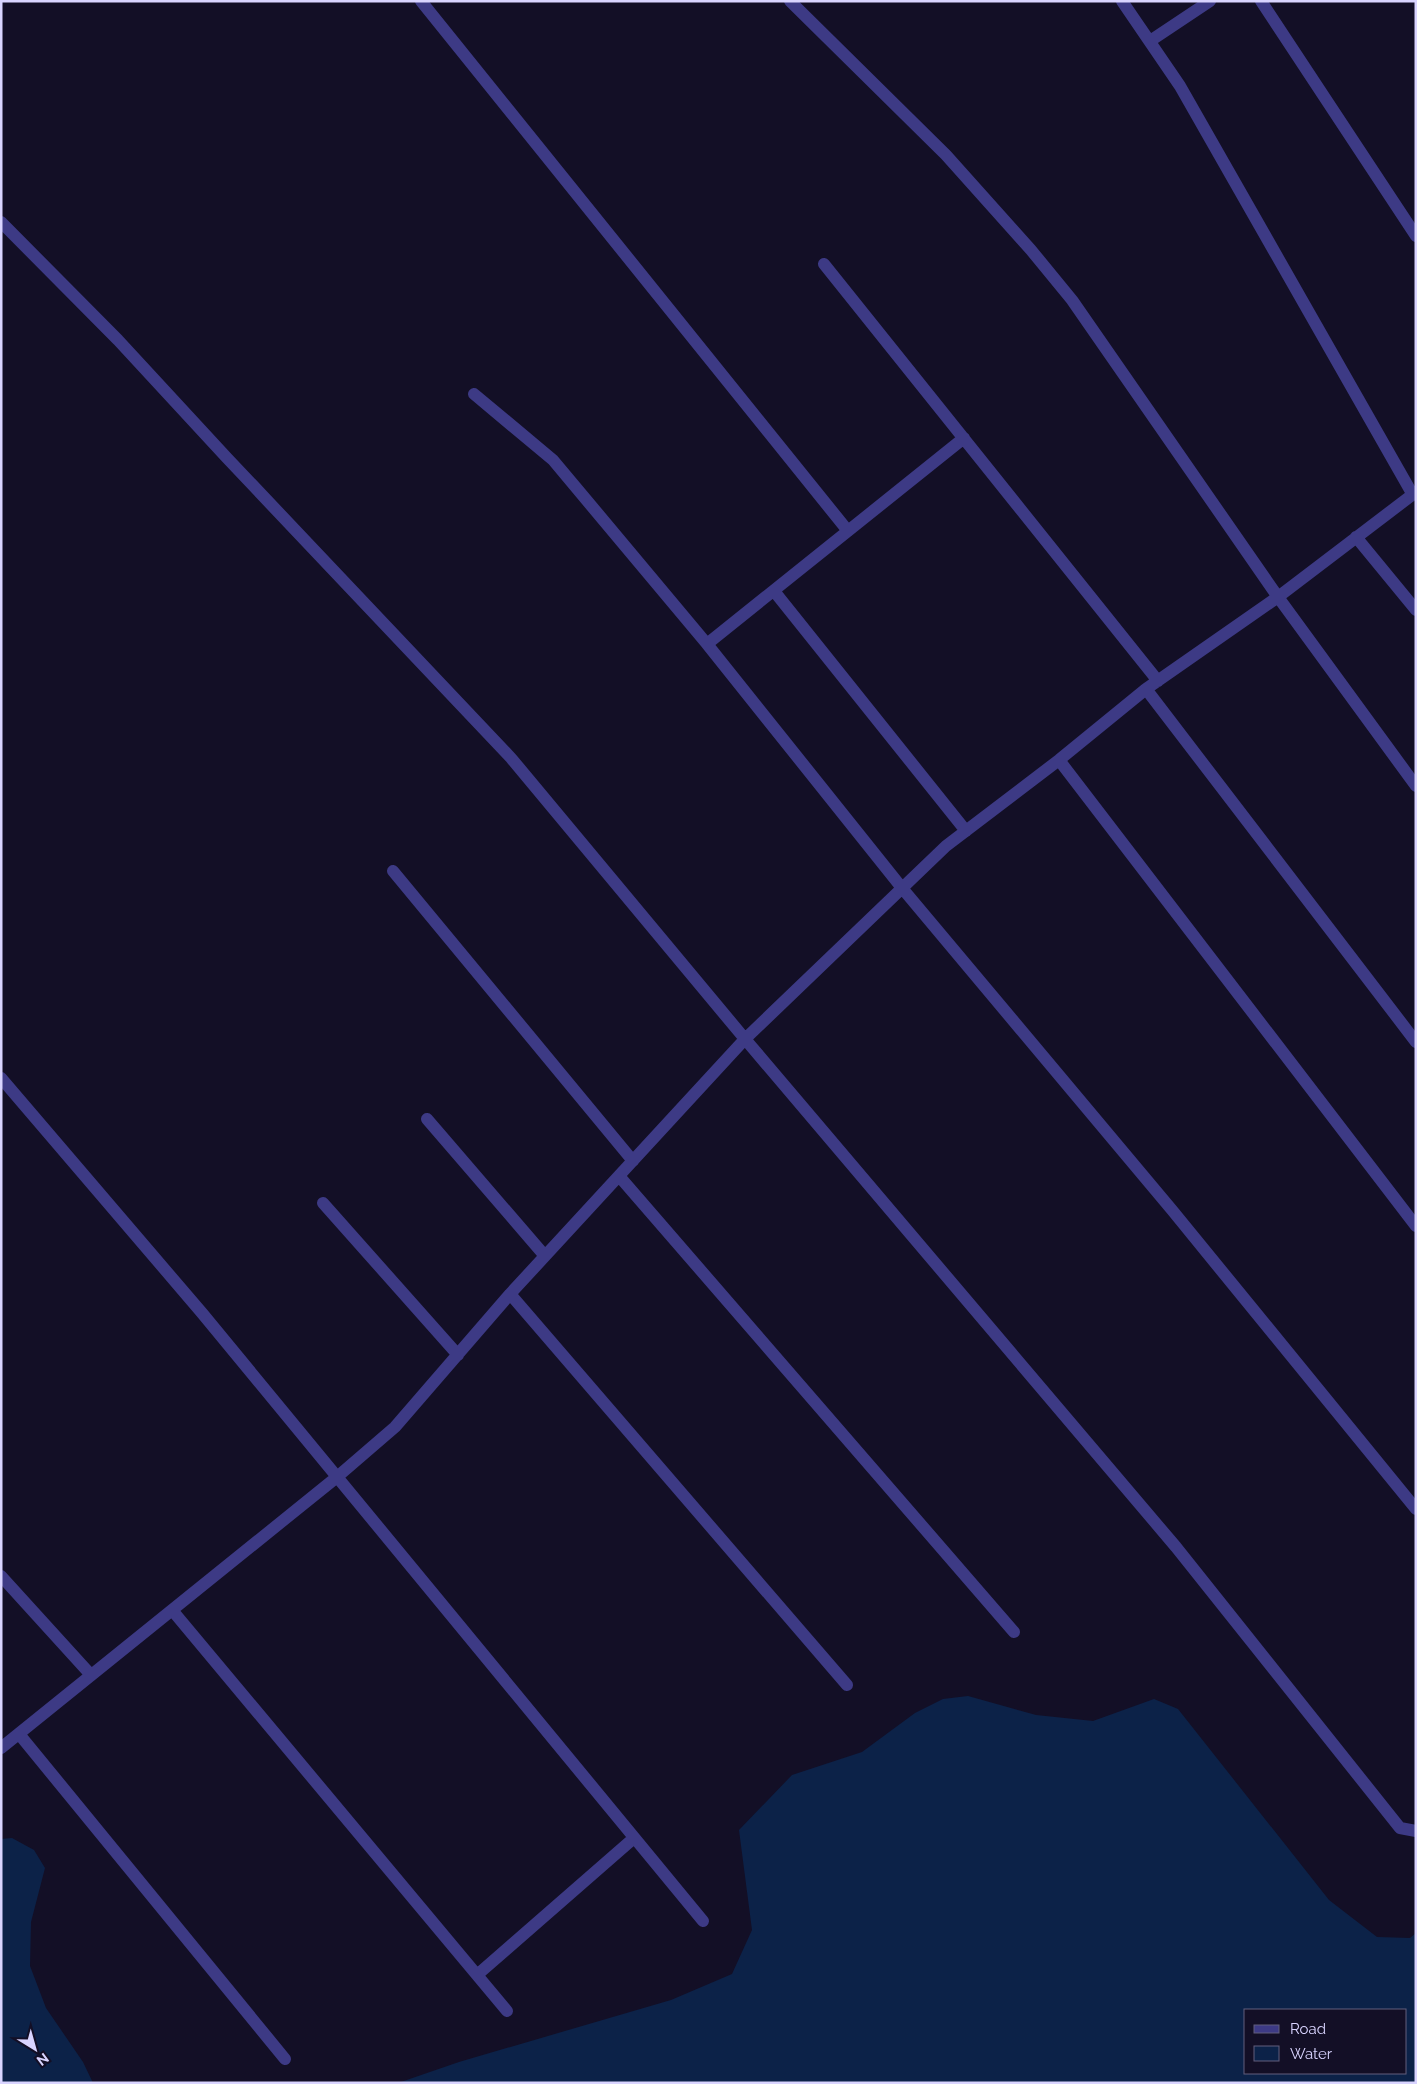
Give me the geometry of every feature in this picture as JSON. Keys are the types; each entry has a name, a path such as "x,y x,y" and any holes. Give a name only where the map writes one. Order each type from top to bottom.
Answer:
{"street":[{"path":"421,1 848,531"},
{"path":"790,1 946,155 1072,300 1278,597 1416,786"},
{"path":"1,1748 337,1477 395,1426 510,1294 745,1039 946,846 1059,760 1146,689 1278,597 1414,493 1180,86 1122,1"},
{"path":"1150,41 1210,1"},
{"path":"1260,1 1416,236"},
{"path":"1,222 118,340 511,758 745,1039 1176,1547 1400,1828 1416,1831"},
{"path":"824,264 1158,681"},
{"path":"474,394 553,460 707,644 902,888 1172,1210 1416,1509"},
{"path":"707,644 964,438"},
{"path":"1356,538 1416,610"},
{"path":"774,591 966,831"},
{"path":"1146,689 1416,1042"},
{"path":"1059,760 1416,1226"},
{"path":"393,871 633,1161"},
{"path":"1,1078 202,1313 703,1921"},
{"path":"427,1119 545,1256"},
{"path":"619,1176 1014,1632"},
{"path":"323,1203 458,1354"},
{"path":"510,1294 846,1685"},
{"path":"1,1576 91,1675"},
{"path":"172,1610 507,2012"},
{"path":"19,1734 285,2059"},
{"path":"477,1975 634,1838"}],"water":[{"path":"968,1696 1036,1715 1093,1721 1154,1699 1178,1709 1329,1900 1377,1937 1410,1938 1416,1933 1416,2083 398,2083 459,2062 671,2000 732,1974 752,1930 739,1830 792,1775 862,1752 915,1713 943,1699"},
{"path":"12,1838 34,1850 45,1868 31,1922 30,1966 46,2008 83,2062 93,2083 1,2083 1,1839"}]}
